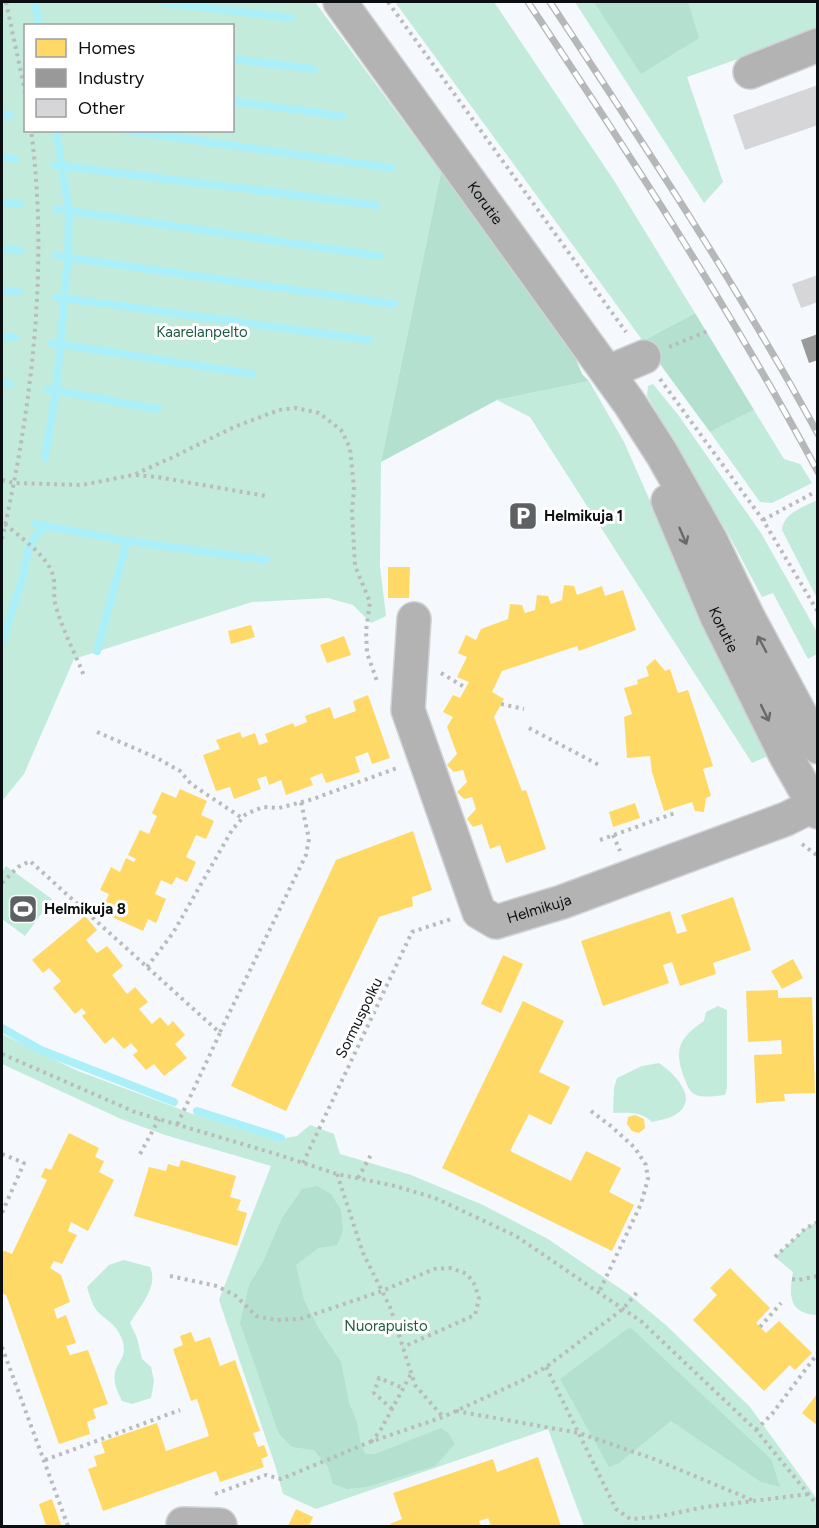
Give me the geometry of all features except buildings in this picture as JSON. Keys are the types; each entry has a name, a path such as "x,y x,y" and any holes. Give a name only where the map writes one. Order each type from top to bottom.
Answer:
{"street":[{"name":"Korutie","path":"340,2 630,404 662,454 710,539 748,617 818,747"},
{"path":"750,72 818,45"},
{"path":"608,372 644,357"},
{"name":"Korutie","path":"630,404 717,617 786,756 816,807"},
{"name":"Helmikuja","path":"414,619 408,710 479,912 496,922 562,902 816,807"},
{"path":"183,1524 218,1515"}],"path":[{"path":"6,2 24,87"},
{"path":"388,2 644,357 711,445 763,520 818,612"},
{"path":"2,539 14,483 32,360 39,282 39,223 31,132"},
{"path":"644,357 708,331"},
{"path":"2,480 14,483 82,485 133,475 234,427 279,410 296,408 310,410 326,417 341,430 350,448 354,488 352,511 355,566 370,602 366,631 368,653 381,693"},
{"path":"133,475 158,477 266,496"},
{"path":"763,520 815,492"},
{"path":"5,524 35,551 52,572 55,580 53,592 55,605 65,636 84,676"},
{"path":"442,673 466,688"},
{"path":"501,704 524,709"},
{"path":"529,728 601,766"},
{"path":"97,732 157,758 180,771 191,783 242,818"},
{"path":"147,967 172,933 232,830 246,814 263,807 279,808 301,802 400,767"},
{"path":"177,1125 306,855 309,839 301,802"},
{"path":"600,840 675,813"},
{"path":"800,843 818,856"},
{"path":"2,883 18,867 30,861 220,1033"},
{"name":"Sormuspolku","path":"303,1163 412,932 454,918"},
{"path":"2,1054 135,1112 337,1174 395,1186 435,1198 516,1236 642,1322 756,1430 818,1506"},
{"path":"591,1111 635,1148 646,1164 648,1179 641,1204 599,1292"},
{"path":"140,1154 159,1119"},
{"path":"358,1178 372,1153"},
{"path":"2,1154 24,1163 2,1213"},
{"path":"337,1174 363,1253 382,1291 404,1347 415,1385 442,1417"},
{"path":"775,1257 806,1228 818,1222"},
{"path":"170,1276 217,1286 236,1296 256,1316 276,1320 300,1320 382,1291 434,1269 452,1269 467,1274 475,1285 479,1299 475,1315 404,1347"},
{"path":"792,1279 818,1276"},
{"path":"218,1515 267,1475 281,1479 370,1442 442,1417 521,1381 546,1367 623,1309 639,1290"},
{"path":"760,1327 781,1303"},
{"path":"2,1347 68,1527"},
{"path":"756,1430 772,1414 818,1353"},
{"path":"546,1367 616,1509 630,1519 633,1527"},
{"path":"370,1442 380,1431 412,1372"},
{"path":"392,1409 374,1393 379,1378 403,1388"},
{"path":"45,1460 180,1410"},
{"path":"456,1411 579,1433 654,1459 754,1501"},
{"path":"630,1519 810,1494"}],"green space":[{"name":"Kaarelanpelto","path":"2,2 315,2 441,172 381,462 380,566 386,616 371,623 353,605 328,598 252,602 74,659 24,774 2,801"},
{"path":"395,2 494,2 613,179 695,313 643,341"},
{"path":"575,2 817,2 817,31 687,77 723,182 704,203"},
{"path":"594,2 688,2 699,38 641,74"},
{"path":"441,172 573,352 582,374 589,381 497,400 381,462"},
{"path":"695,313 754,410 710,432 643,341"},
{"path":"589,381 624,442 685,580 773,754 752,763 530,417 497,400"},
{"path":"653,384 679,416 761,533 817,632 817,654 808,659 773,593 762,597 731,539 647,396 648,386"},
{"path":"754,410 784,459 800,464 812,483 772,503 760,502 710,432"},
{"path":"817,500 817,598 782,530 783,524 790,515"},
{"name":"Helmikuja 8","path":"6,866 52,899 25,936 2,919 2,872"},
{"path":"718,1006 727,1010 727,1088 725,1095 699,1096 691,1091 685,1080 680,1061 680,1046 688,1034 704,1021 706,1012"},
{"name":"Nuorapuisto","path":"2,1034 78,1071 193,1114 280,1139 297,1136 310,1125 334,1134 340,1154 411,1175 483,1205 548,1239 631,1296 667,1326 750,1407 817,1499 817,1526 584,1526 548,1429 316,1509 283,1494 219,1300 271,1166 165,1135 121,1119 2,1064"},
{"path":"659,1063 683,1087 686,1102 682,1109 675,1115 652,1122 638,1114 613,1113 614,1088 617,1078 642,1066"},
{"path":"317,1186 331,1194 341,1210 343,1231 337,1245 318,1248 296,1265 304,1300 319,1329 341,1362 361,1446 366,1454 375,1454 441,1428 449,1434 455,1444 435,1466 367,1487 347,1489 333,1484 328,1467 314,1450 292,1447 279,1434 240,1323 249,1285 263,1262 282,1218 302,1189"},
{"path":"817,1222 817,1315 807,1314 796,1307 791,1295 793,1272 775,1257 806,1228"},
{"path":"124,1260 150,1267 152,1274 147,1296 130,1323 137,1338 142,1359 151,1367 154,1381 151,1398 132,1404 122,1401 116,1388 115,1373 124,1352 123,1342 119,1332 97,1310 87,1287 109,1265"},
{"path":"630,1327 771,1459 780,1487 761,1482 671,1421 619,1463 609,1467 560,1379"}],"waterway":[{"path":"35,2 39,24"},
{"path":"162,2 291,18"},
{"path":"234,59 314,69"},
{"path":"234,101 342,116"},
{"path":"2,114 10,115"},
{"path":"45,457 56,391 68,257 69,210 56,132"},
{"path":"136,132 392,168"},
{"path":"2,157 16,159"},
{"path":"54,165 376,205"},
{"path":"2,202 20,204"},
{"path":"57,209 380,256"},
{"path":"2,248 20,251"},
{"path":"57,256 394,304"},
{"path":"2,290 19,292"},
{"path":"56,297 370,340"},
{"path":"2,336 15,338"},
{"path":"52,343 252,374"},
{"path":"2,383 10,384"},
{"path":"47,389 158,409"},
{"path":"36,524 127,541 266,560"},
{"path":"2,643 23,576 29,546 44,525"},
{"path":"97,651 127,541"},
{"path":"2,1028 41,1050 174,1102"},
{"path":"197,1111 281,1138"}],"railway":[{"path":"528,2 678,233 750,351 818,472"},
{"path":"550,2 722,269 818,434"}],"place":[{"name":"Helmikuja 1","path":"523,516"},
{"name":"Helmikuja 8","path":"23,909"}]}
